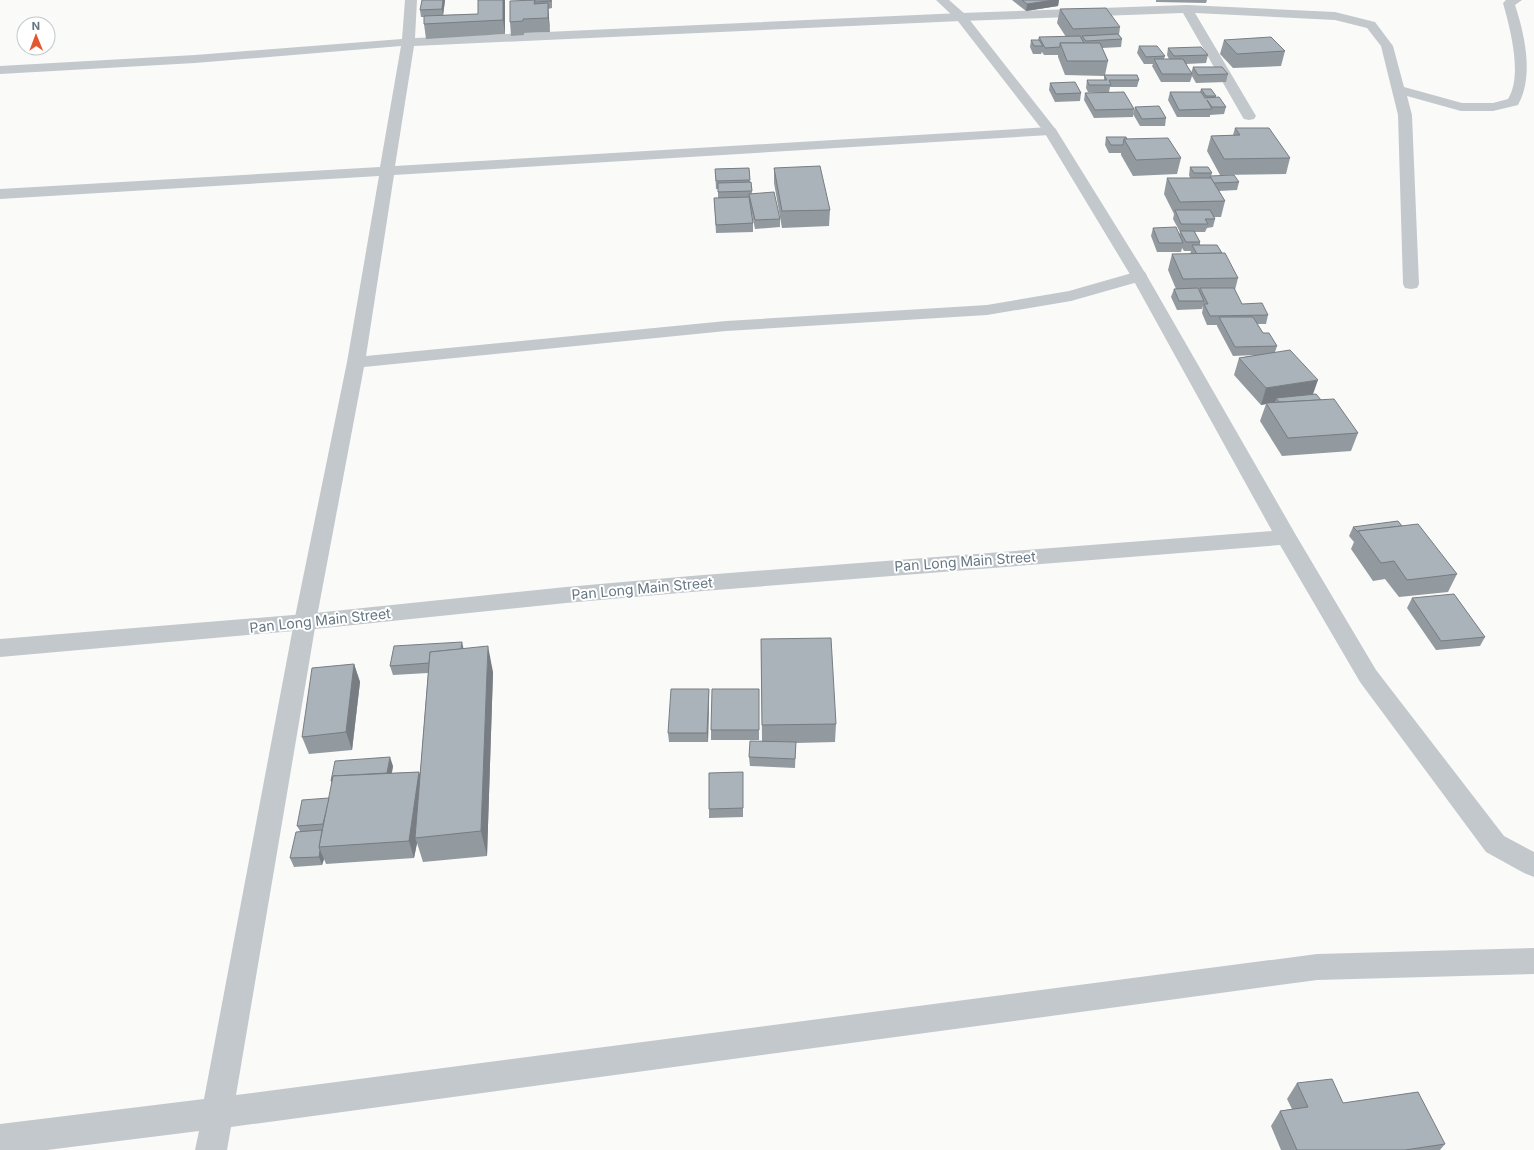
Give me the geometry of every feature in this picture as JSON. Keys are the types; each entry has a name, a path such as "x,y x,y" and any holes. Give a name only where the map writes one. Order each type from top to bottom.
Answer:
{"street":[{"path":"211,1150 305,622 356,362 408,42 411,0"},
{"path":"942,0 961,17 1050,131 1139,276 1286,537 1368,676 1495,844 1534,865"},
{"path":"1398,89 1461,107 1492,107 1513,102 1519,92 1521,65 1514,16 1509,2 1516,0"},
{"path":"0,70 195,59 408,42 961,17 1186,9 1335,16 1371,25 1387,46 1405,115 1411,284"},
{"path":"1186,9 1249,116"},
{"path":"0,194 1050,131"},
{"path":"356,362 726,326 987,310 1071,296 1139,276"},
{"name":"Pan Long Main Street","path":"0,648 305,622 698,583 1286,537"},
{"path":"0,1140 218,1113 1317,966 1534,961"}],"building":[{"path":"422,0 443,0 442,9 420,10"},
{"path":"478,0 503,0 503,20 424,24 424,16 478,14"},
{"path":"535,0 534,4 548,3 548,18 523,19 523,21 510,22 510,1"},
{"path":"535,0 551,0 551,1 535,2"},
{"path":"1022,0 1054,0 1027,4"},
{"path":"1106,8 1120,27 1073,29 1060,9"},
{"path":"1118,34 1122,39 1086,41 1082,36"},
{"path":"1080,36 1084,43 1060,43 1060,47 1045,48 1039,37"},
{"path":"1271,37 1285,51 1237,54 1224,40"},
{"path":"1031,40 1039,40 1043,46 1034,46"},
{"path":"1060,43 1100,43 1108,61 1067,61"},
{"path":"1139,46 1157,46 1165,56 1146,57"},
{"path":"1201,47 1208,55 1174,56 1168,48"},
{"path":"1154,59 1183,59 1192,74 1162,74"},
{"path":"1193,67 1222,67 1228,74 1198,75"},
{"path":"1104,75 1137,75 1139,80 1109,80 1111,85 1089,85 1087,80 1107,80"},
{"path":"1075,82 1081,93 1056,94 1050,83"},
{"path":"1201,89 1211,89 1216,96 1206,96"},
{"path":"1124,92 1134,109 1095,110 1085,93"},
{"path":"1170,92 1201,92 1205,98 1219,97 1226,107 1212,107 1207,100 1212,109 1179,110"},
{"path":"1159,106 1166,118 1142,119 1135,107"},
{"path":"1235,128 1269,128 1290,158 1224,159 1211,136 1240,135"},
{"path":"1106,137 1126,137 1127,139 1124,139 1123,145 1111,145"},
{"path":"1168,138 1181,158 1136,160 1124,139"},
{"path":"820,166 830,210 782,211 774,168"},
{"path":"1190,167 1208,167 1212,173 1194,173"},
{"path":"749,168 750,180 716,181 715,169"},
{"path":"1234,175 1239,182 1214,183 1210,176"},
{"path":"1167,178 1211,178 1225,201 1180,202"},
{"path":"751,182 752,191 718,192 718,183"},
{"path":"774,192 780,219 755,220 749,194"},
{"path":"749,197 753,223 716,225 714,198"},
{"path":"1175,210 1210,210 1215,219 1205,219 1208,224 1181,224"},
{"path":"1176,227 1183,243 1159,243 1153,228"},
{"path":"1180,231 1194,231 1200,242 1186,242"},
{"path":"1192,245 1217,245 1222,253 1197,254"},
{"path":"1225,253 1238,278 1183,279 1172,254"},
{"path":"1198,288 1204,301 1179,301 1174,289"},
{"path":"1200,288 1234,288 1242,304 1262,303 1268,315 1210,316 1204,304 1208,304"},
{"path":"1219,317 1253,317 1263,333 1269,333 1277,346 1235,347"},
{"path":"1290,350 1318,380 1266,388 1239,358"},
{"path":"1316,394 1321,400 1279,402 1276,398"},
{"path":"1334,399 1358,433 1288,438 1266,403"},
{"path":"1398,521 1402,526 1358,532 1353,527"},
{"path":"1418,524 1457,574 1407,580 1394,561 1381,563 1358,531"},
{"path":"1454,594 1485,637 1441,641 1412,598"},
{"path":"831,638 836,724 762,725 761,639"},
{"path":"462,642 461,649 430,652 429,663 390,666 394,646"},
{"path":"488,646 481,831 415,838 430,652"},
{"path":"354,664 346,732 302,737 312,668"},
{"path":"671,689 709,689 707,733 668,733"},
{"path":"712,689 759,689 759,730 711,730"},
{"path":"750,741 796,742 795,759 749,757"},
{"path":"390,757 387,773 333,776 331,781 335,761"},
{"path":"419,772 409,841 319,847 333,776"},
{"path":"743,772 743,808 709,809 709,773"},
{"path":"329,798 323,824 297,826 302,800"},
{"path":"322,830 319,857 290,858 296,832"},
{"path":"1332,1079 1343,1103 1418,1092 1445,1144 1405,1150 1297,1150 1280,1111 1308,1107 1297,1083"}]}
